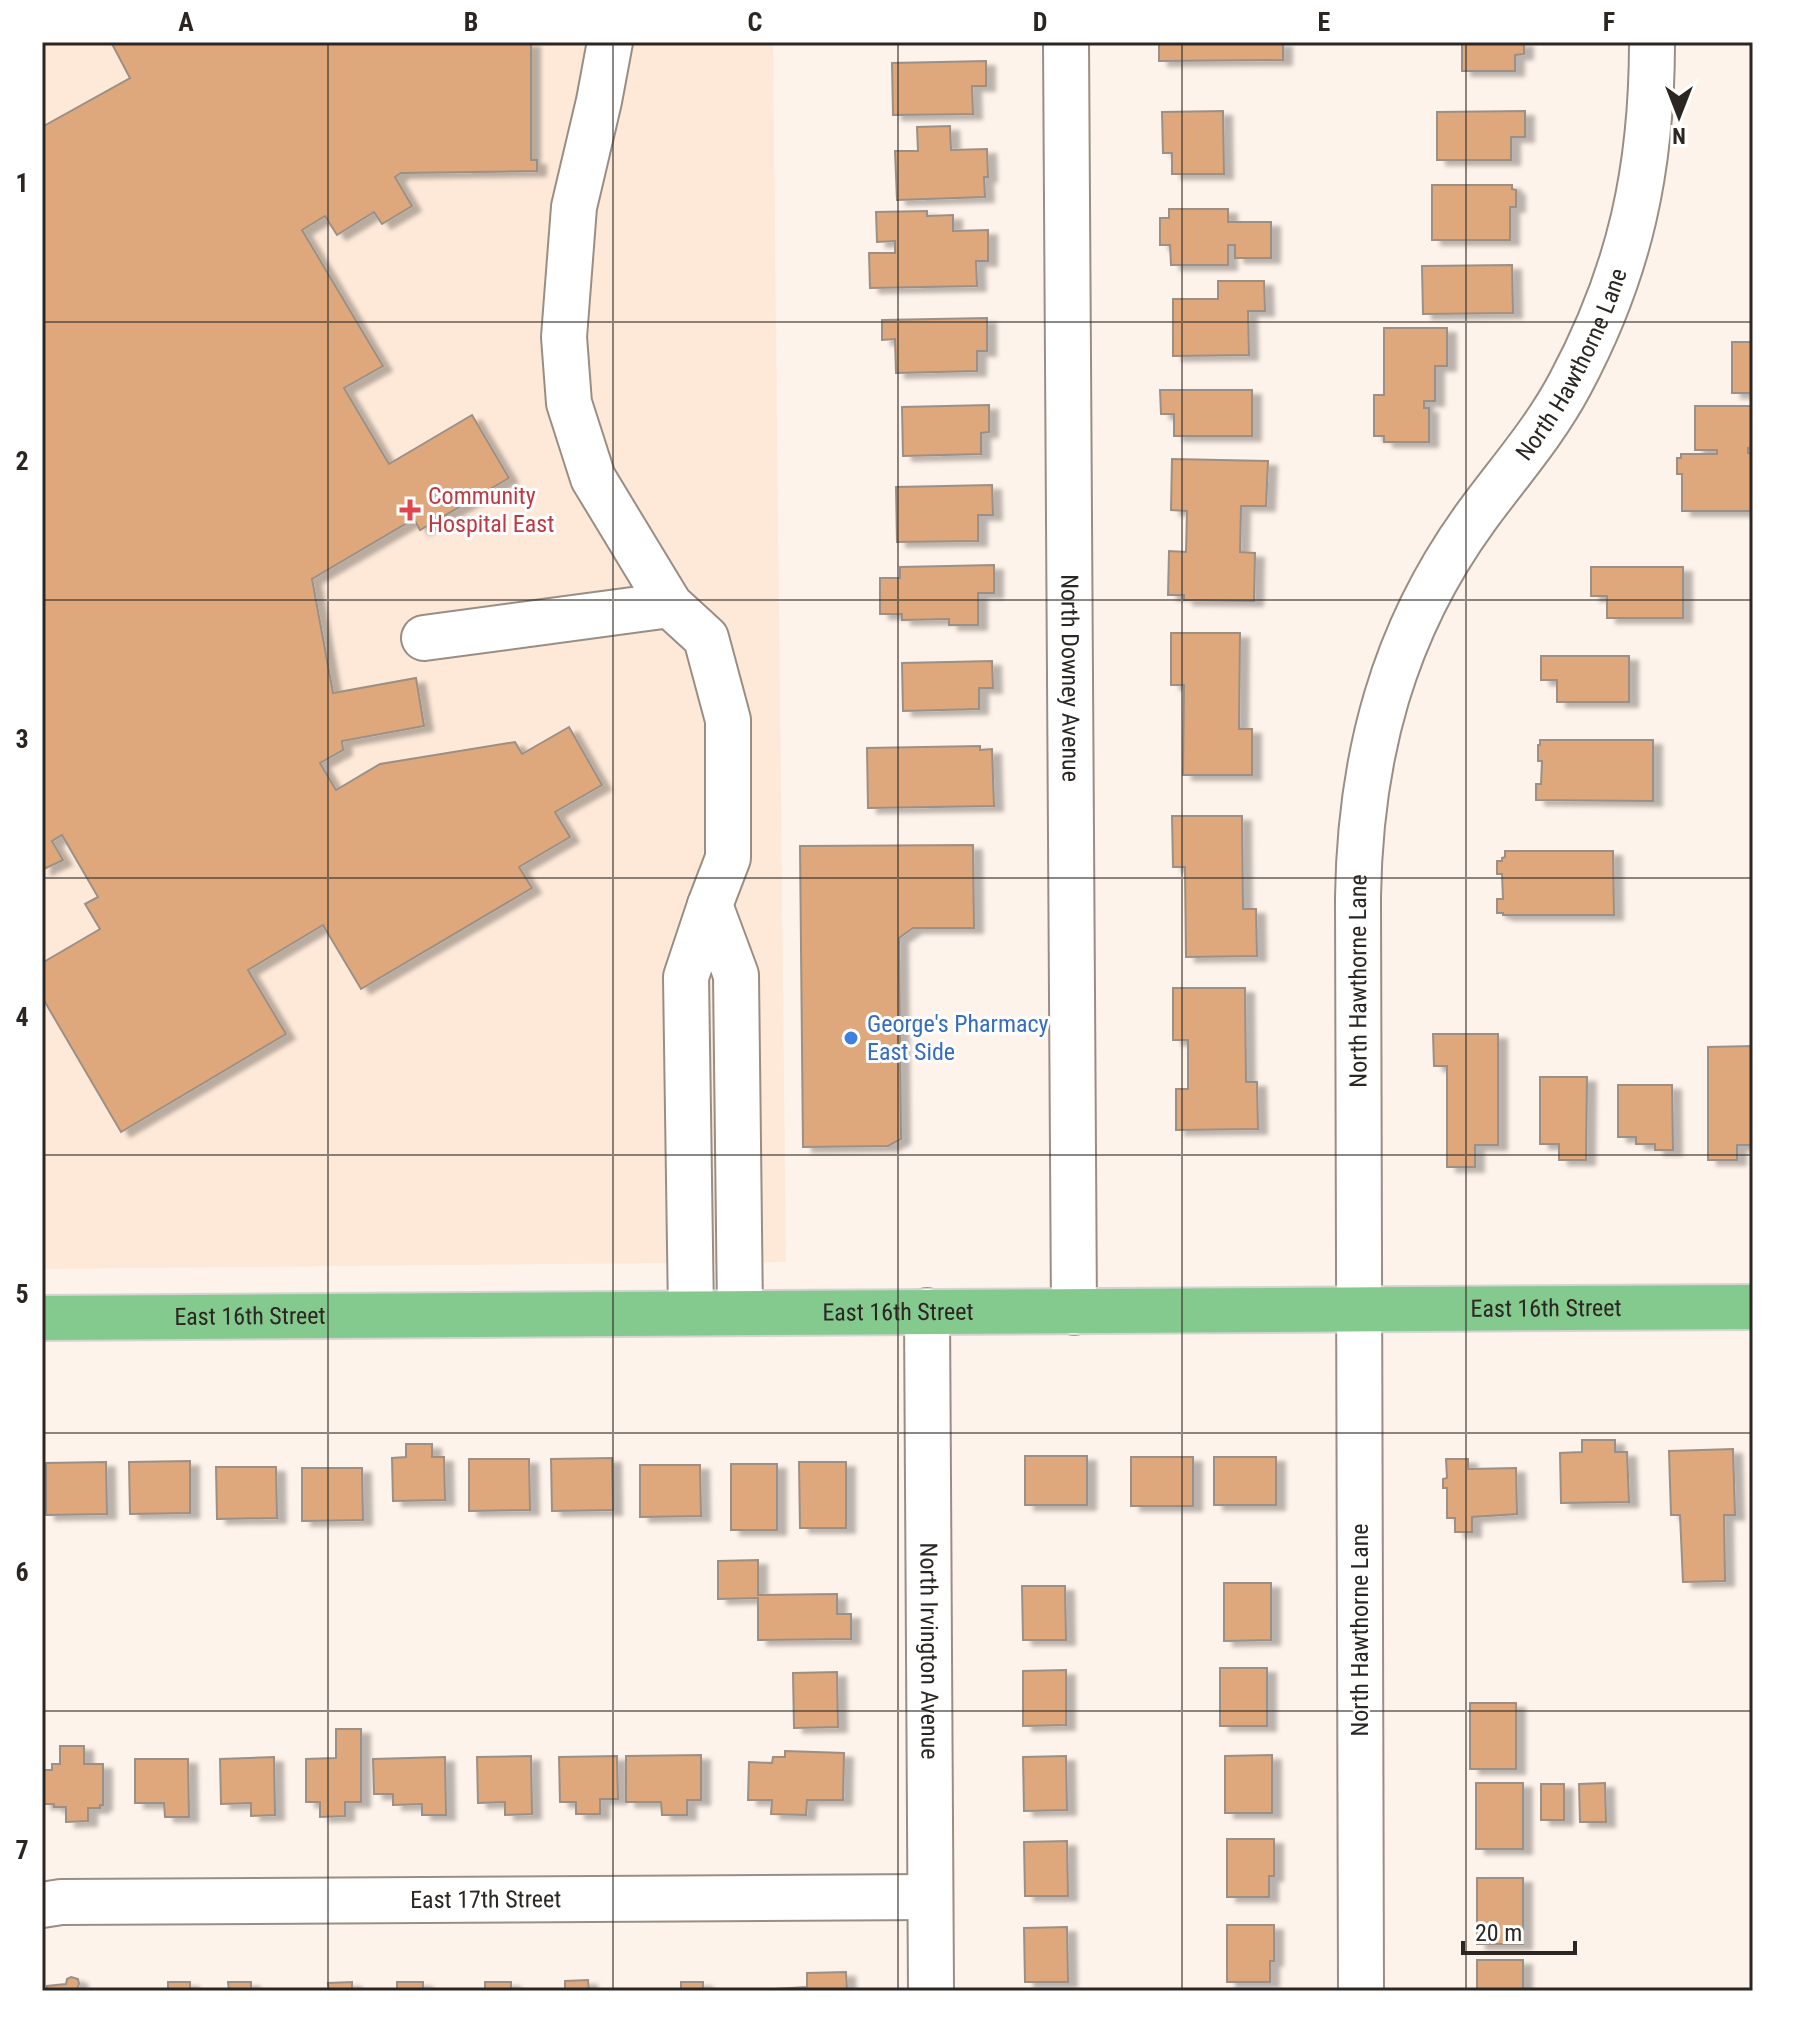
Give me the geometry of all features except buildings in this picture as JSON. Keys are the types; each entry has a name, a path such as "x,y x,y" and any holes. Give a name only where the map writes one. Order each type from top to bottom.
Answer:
{"main road":[{"name":"East 16th Street","path":"42,1318 1753,1307"}],"street":[{"path":"610,42 574,207 564,337 569,403 593,478 670,605 706,638 728,720 728,858 686,977 691,1313"},
{"name":"North Downey Avenue","path":"1066,42 1074,1312"},
{"name":"North Hawthorne Lane","path":"1361,1991 1358,863 1365,793 1374,743 1398,659 1427,595 1474,519 1554,414 1591,344 1612,294 1632,226 1646,156 1652,103 1652,42"},
{"path":"424,638 670,605"},
{"path":"710,905 736,975 740,1313"},
{"name":"North Irvington Avenue","path":"927,1311 931,1991"},
{"name":"East 17th Street","path":"42,1905 61,1902 930,1897"}],"shaded area":[{"name":"Community Hospital East","path":"42,42 773,42 786,1262 42,1269"}],"place":[{"name":"Community Hospital East","path":"410,510"},
{"name":"George's Pharmacy East Side","path":"851,1038"}]}
